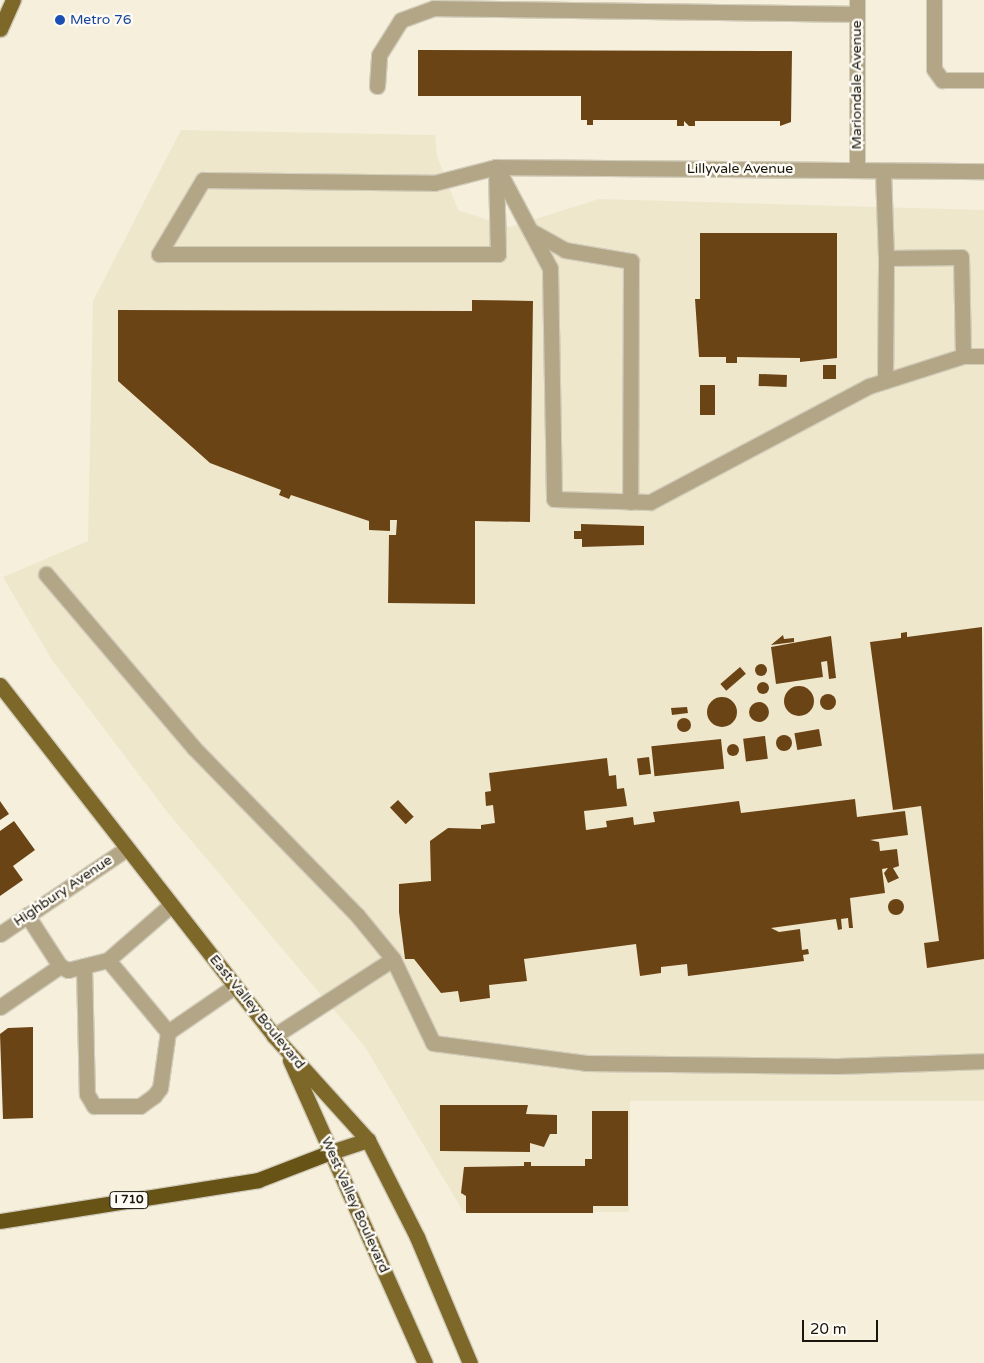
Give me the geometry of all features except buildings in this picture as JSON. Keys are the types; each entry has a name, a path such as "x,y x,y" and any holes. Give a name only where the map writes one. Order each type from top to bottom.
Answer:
{"highway":[{"name":"I 710","path":"0,1221 258,1180 331,1152"}],"main road":[{"path":"0,29 13,0"},
{"name":"East Valley Boulevard","path":"0,686 274,1036 368,1140 417,1238 470,1363"},
{"name":"West Valley Boulevard","path":"284,1047 425,1363"},
{"name":"I 710","path":"331,1152 368,1140"}],"street":[{"path":"934,0 934,69 942,80 984,80"},
{"path":"377,86 380,55 401,20 434,8 857,7"},
{"name":"Mariondale Avenue","path":"857,7 857,170"},
{"path":"496,167 533,232 550,268 554,499 650,502 885,381 963,356 984,356"},
{"name":"Lillyvale Avenue","path":"496,167 498,254 160,254 203,180 434,183 496,167 984,171"},
{"path":"883,171 886,258 885,381"},
{"path":"533,232 565,250 631,261 630,502"},
{"path":"886,258 961,257 963,356"},
{"path":"46,574 194,748 356,915 393,959 432,1043 586,1062 837,1066 984,1061"},
{"name":"Highbury Avenue","path":"0,934 126,849"},
{"path":"27,915 60,966 68,970 108,960 171,905"},
{"path":"274,1036 393,959"},
{"path":"108,960 168,1032"},
{"path":"0,1007 60,966"},
{"path":"84,966 87,1094 94,1106 140,1106 154,1096 160,1088 168,1032 235,986"}],"shaded area":[{"path":"181,130 435,135 437,156 458,210 510,227 599,199 984,210 984,1101 630,1101 629,1212 463,1211 365,1047 168,813 52,660 3,577 88,541 93,301"}],"place":[{"name":"Metro 76","path":"60,20"}]}
